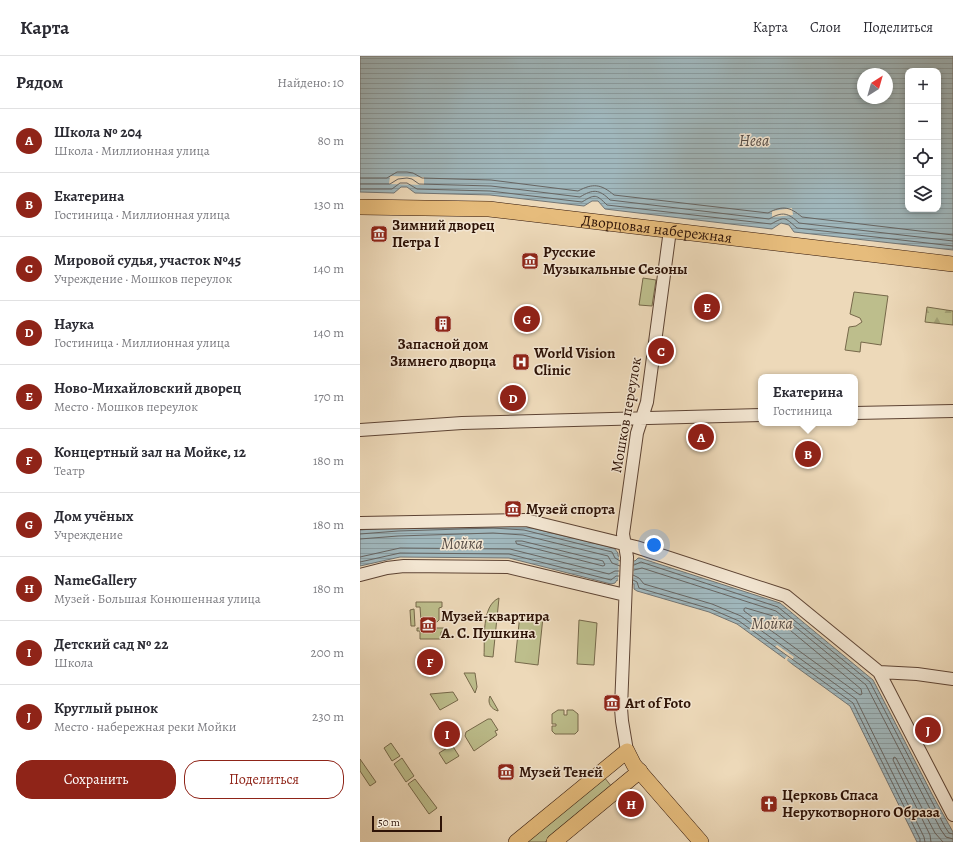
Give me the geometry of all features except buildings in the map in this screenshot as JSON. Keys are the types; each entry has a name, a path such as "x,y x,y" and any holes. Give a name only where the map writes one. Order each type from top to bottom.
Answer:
{"main road":[{"name":"Дворцовая набережная","path":"360,207 489,209 953,264"},
{"path":"516,842 627,751 634,765 701,842"},
{"path":"602,771 610,768 614,769 621,775 622,783 617,790"},
{"path":"554,842 640,771"}],"street":[{"name":"Мошков переулок","path":"627,751 622,721 622,681 627,557 623,534 637,433 647,402 670,230"},
{"path":"858,413 953,411"},
{"path":"360,430 462,423 758,415"},
{"path":"360,523 526,520 625,544 786,596 879,672 950,810"},
{"path":"360,575 387,568 404,566 508,567 625,589"},
{"path":"879,672 917,674 953,679"},
{"path":"950,810 953,793"}],"green space":[{"path":"643,278 656,280 652,306 639,305"},
{"path":"854,292 888,296 881,345 861,342 860,352 845,350 849,327 856,326 862,322 860,318 850,314"},
{"path":"927,307 953,311 953,325 925,322"},
{"path":"499,598 493,657 484,656 484,632 487,615 493,602"},
{"path":"416,602 442,602 442,607 439,608 439,620 437,622 424,623 421,621 420,607 416,607"},
{"path":"414,609 415,626 411,626 410,610"},
{"path":"520,614 543,617 538,665 515,662"},
{"path":"579,620 597,623 594,665 577,664"},
{"path":"417,628 444,628 444,632 441,632 441,639 420,639 420,631 417,631"},
{"path":"464,673 475,673 477,687 475,693"},
{"path":"453,692 458,700 440,710 430,694"},
{"path":"490,696 498,711 493,709 490,705"},
{"path":"558,710 564,710 564,715 567,715 567,710 573,710 578,714 578,731 575,734 555,734 552,731 552,726 556,726 556,724 552,724 552,714"},
{"path":"488,719 491,719 498,730 495,731 497,735 474,751 465,736 466,732"},
{"path":"391,743 400,756 392,761 384,748"},
{"path":"452,745 459,756 446,764 439,753"},
{"path":"402,758 414,776 406,782 394,764"},
{"path":"360,759 376,782 370,786 360,771"},
{"path":"604,777 612,787 545,842 524,842"},
{"path":"415,779 437,808 429,814 408,784"}],"water":[{"name":"Нева","path":"360,56 953,56 953,250 794,232 789,225 781,223 772,229 605,209 598,201 592,201 584,206 490,195 415,193 407,187 401,187 394,193 360,192"},
{"name":"Мойка","path":"524,526 614,548 618,553 618,556 635,561 640,558 780,603 873,680 953,832 953,842 917,842 850,706 737,624 709,612 637,591 634,589 634,584 617,580 615,583 611,584 509,558 400,557 360,566 360,530 398,527"}],"pier":[{"path":"390,176 424,177 424,185 389,184"},
{"path":"792,208 793,215 772,217 772,211"},
{"path":"619,555 634,559 633,586 618,582"},
{"path":"777,645 794,657 792,660 788,658 787,660 792,665 791,666 783,661 787,656 775,647"}],"place":[{"name":"Зимний дворец Петра I","path":"379,234"},
{"name":"Русские Музыкальные Сезоны","path":"530,261"},
{"name":"Ново-Михайловский дворец","path":"707,307"},
{"name":"Дом учёных","path":"527,319"},
{"name":"Запасной дом Зимнего дворца","path":"443,324"},
{"name":"Мировой судья, участок №45","path":"661,351"},
{"name":"World Vision Clinic","path":"521,362"},
{"name":"Наука","path":"513,398"},
{"name":"Школа № 204","path":"701,437"},
{"name":"Екатерина","path":"808,454"},
{"name":"Музей спорта","path":"513,509"},
{"name":"Музей-квартира А. С. Пушкина","path":"428,625"},
{"name":"Концертный зал на Мойке, 12","path":"430,662"},
{"name":"Art of Foto","path":"612,703"},
{"name":"Круглый рынок","path":"928,730"},
{"name":"Детский сад № 22","path":"447,734"},
{"name":"Музей Теней","path":"506,772"},
{"name":"NameGallery","path":"631,804"},
{"name":"Церковь Спаса Нерукотворного Образа","path":"769,804"}]}
